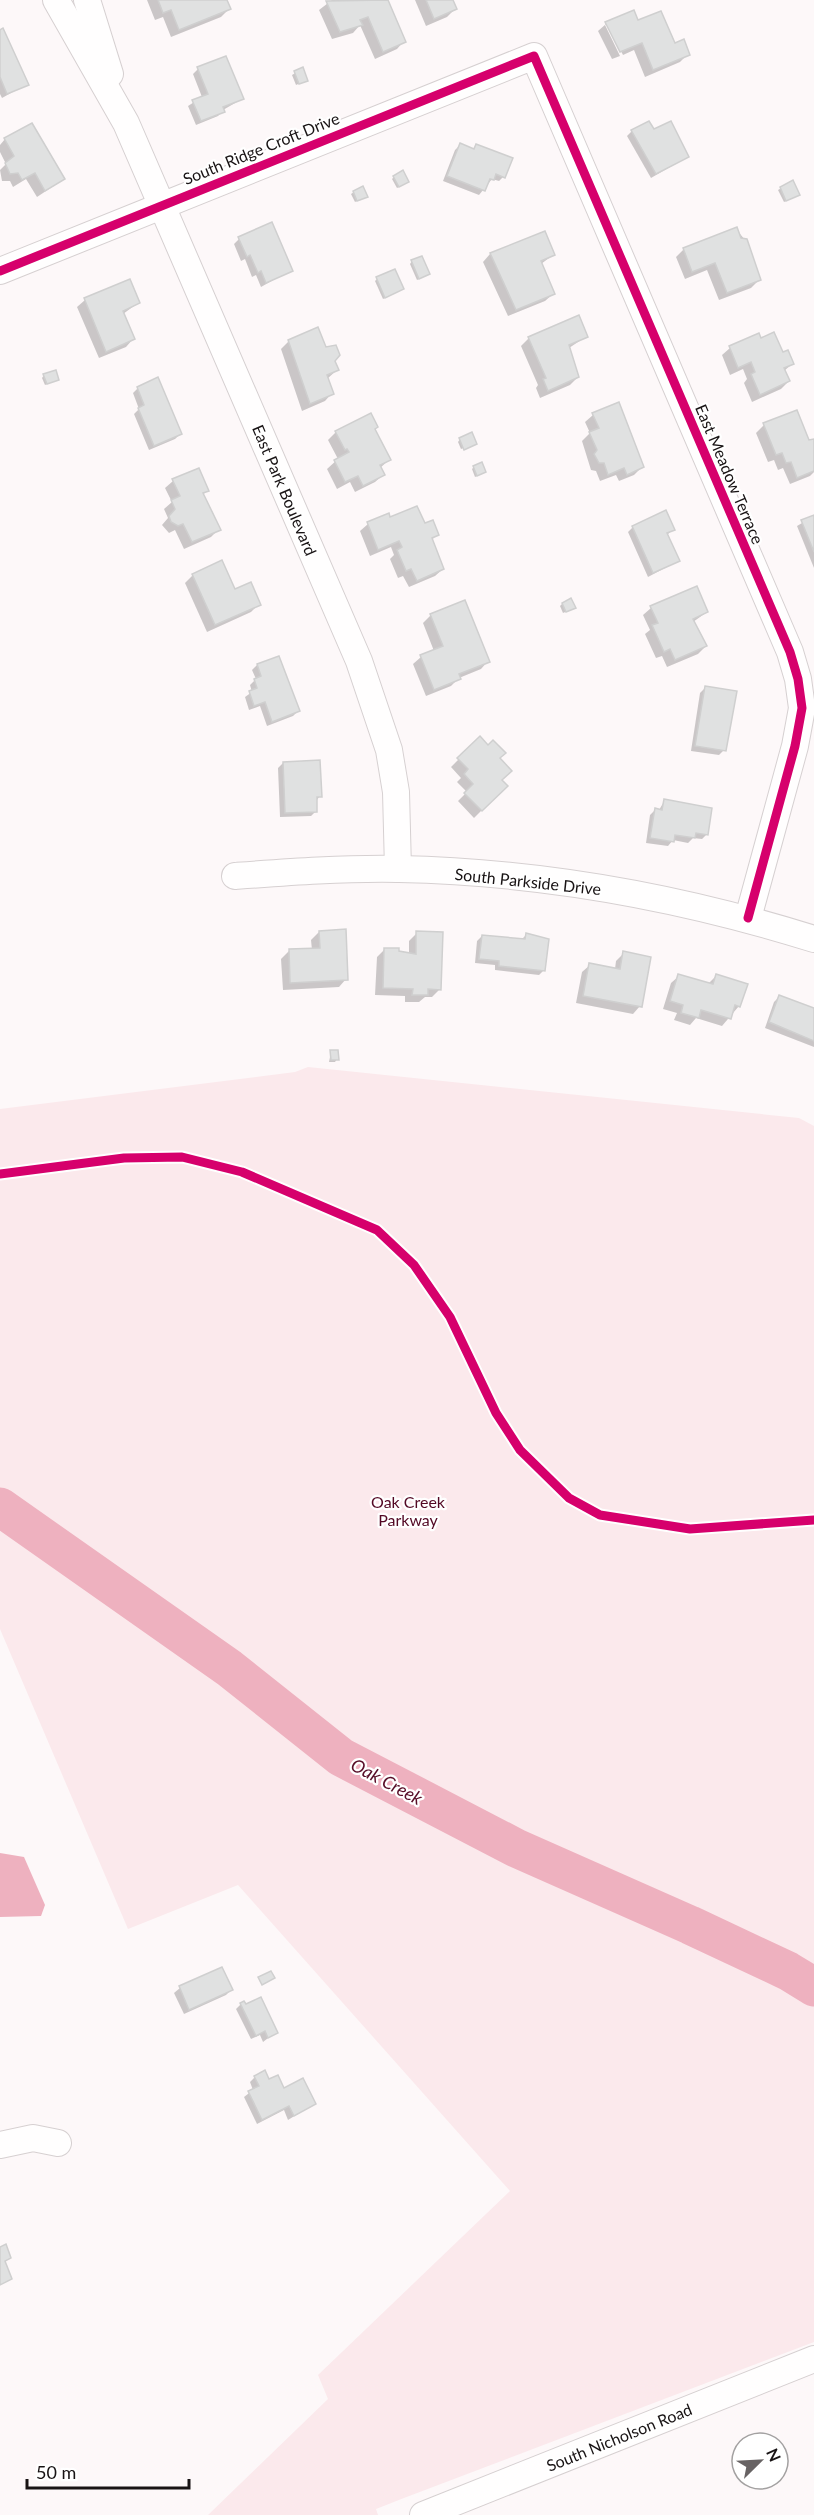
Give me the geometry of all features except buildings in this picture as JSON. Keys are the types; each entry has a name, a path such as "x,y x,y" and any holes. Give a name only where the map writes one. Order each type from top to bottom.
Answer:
{"street":[{"name":"East Park Boulevard","path":"56,0 126,123 376,705 389,750 396,792 399,869"},
{"name":"East Park Boulevard","path":"87,0 126,123"},
{"name":"South Ridge Croft Drive","path":"0,271 534,56"},
{"name":"East Meadow Terrace","path":"534,56 790,652 798,679 802,708 795,746 748,918"},
{"name":"South Parkside Drive","path":"236,876 322,870 399,869 496,874 569,883 663,899 748,918 814,939"},
{"path":"0,2145 33,2138 58,2143"},
{"name":"South Nicholson Road","path":"423,2515 814,2359"}],"green space":[{"name":"Oak Creek Parkway","path":"308,1067 799,1118 814,1126 814,2342 376,2509 378,2515 208,2515 328,2399 318,2375 510,2191 238,1885 128,1929 0,1629 0,1109 295,1072"}],"shaded area":[{"path":"0,1853 24,1857 45,1905 41,1916 0,1917"}],"waterway":[{"name":"Oak Creek","path":"0,1507 229,1668 341,1757 516,1848 690,1925 788,1971 814,1987"}],"cycle path":[{"path":"0,271 534,56 790,652 798,679 802,708 795,746 748,918"},
{"path":"0,1174 124,1158 182,1157 242,1172 377,1230 414,1265 450,1317 496,1413 520,1450 569,1498 600,1515 690,1529 814,1520"}]}
